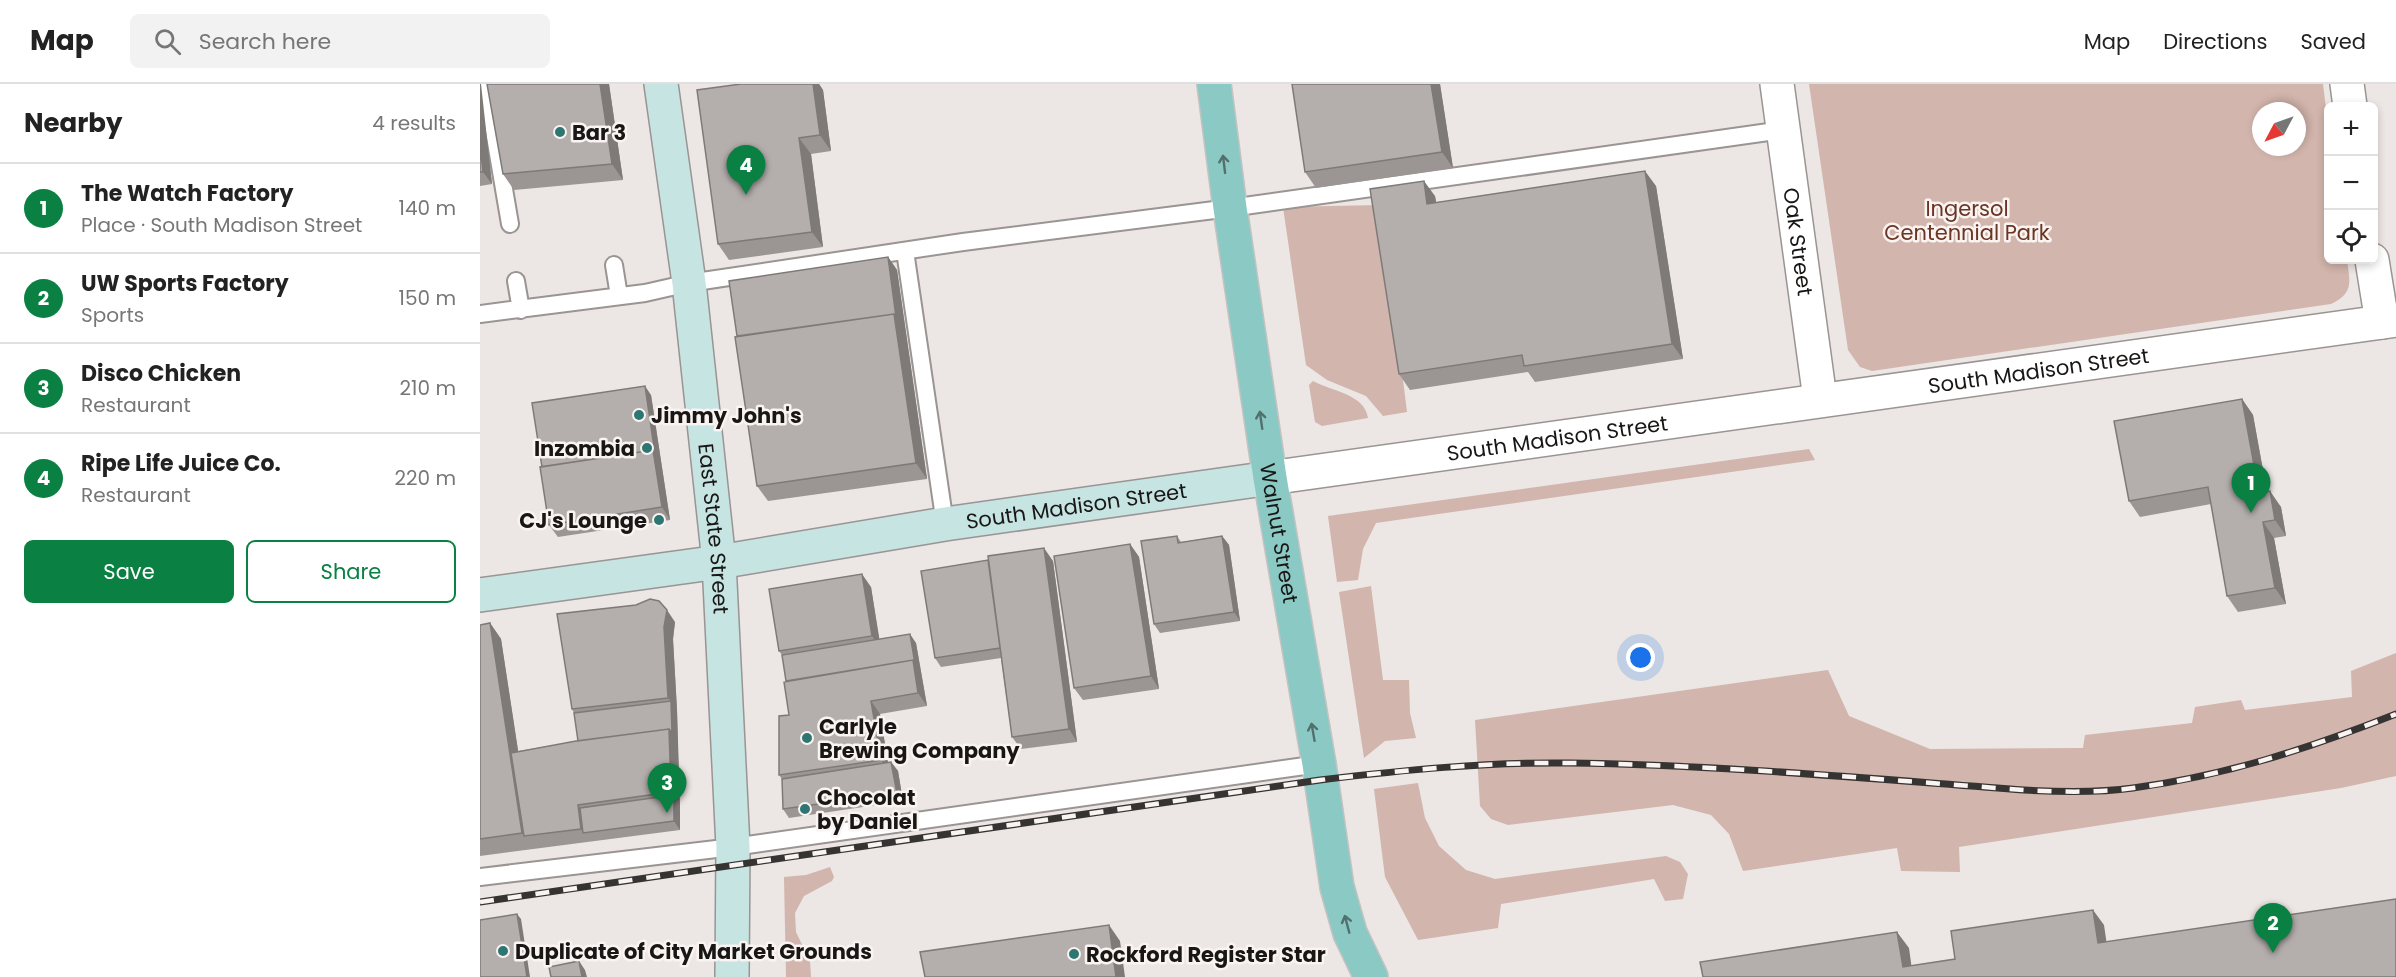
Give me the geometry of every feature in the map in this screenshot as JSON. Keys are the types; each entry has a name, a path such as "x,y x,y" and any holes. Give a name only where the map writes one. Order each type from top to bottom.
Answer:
{"main road":[{"name":"East State Street","path":"661,84 689,283 719,562 733,847 732,977"},
{"name":"Walnut Street","path":"1214,84 1270,478 1319,764 1337,887 1350,933 1371,977"},
{"name":"South Madison Street","path":"480,595 719,562 945,524 1270,478"}],"street":[{"name":"Oak Street","path":"1777,84 1820,399"},
{"path":"2347,84 2349,102"},
{"path":"2373,264 2389,321"},
{"name":"South Madison Street","path":"1270,478 1820,399 2389,321"}],"lane":[{"path":"486,84 510,224"},
{"path":"480,314 645,293 689,283 905,251 1783,130"},
{"path":"905,251 945,524"},
{"path":"614,265 619,296"},
{"path":"516,281 521,310"},
{"path":"480,877 733,847 1319,764"}],"green space":[{"name":"Ingersol Centennial Park","path":"1809,84 2323,84 2325,102 2324,264 2348,264 2349,275 2347,291 2338,300 2331,304 1872,371 1860,367 1848,350"},
{"path":"1381,205 1407,412 1383,416 1366,396 1327,380 1306,365 1283,207"},
{"path":"1313,381 1354,398 1366,410 1368,418 1322,426 1315,422 1309,385"},
{"path":"1809,449 1815,460 1376,523 1363,549 1358,580 1337,582 1328,516"},
{"path":"1371,586 1383,680 1409,680 1410,713 1416,738 1385,741 1364,758 1339,592"},
{"path":"2396,653 2396,776 2341,788 1959,847 1960,872 1901,871 1897,848 1743,871 1729,834 1711,815 1673,805 1508,825 1491,819 1480,806 1475,720 1828,670 1849,716 1930,749 2083,748 2085,735 2192,723 2195,707 2241,700 2245,710 2352,697 2351,671"},
{"path":"1418,783 1425,818 1439,846 1466,870 1495,879 1666,856 1680,862 1688,874 1683,899 1665,901 1654,879 1501,904 1498,928 1418,940 1385,877 1374,789"},
{"path":"830,867 834,877 832,881 804,896 795,913 796,932 810,961 811,977 786,977 784,877 806,875"}],"building":[{"name":"Bar 3","path":"487,84 600,84 612,164 503,174"},
{"path":"741,84 813,84 820,135 799,138 812,232 718,244 697,90"},
{"path":"1292,84 1431,84 1442,152 1305,172"},
{"path":"480,145 483,172 480,172"},
{"path":"1645,171 1672,344 1524,366 1522,355 1399,374 1370,189 1424,181 1427,204"},
{"path":"888,257 896,317 894,314 737,336 729,281"},
{"path":"894,314 916,463 757,486 735,337"},
{"path":"645,386 655,454 653,450 542,467 532,403"},
{"path":"2242,399 2259,493 2270,491 2275,520 2263,522 2275,588 2227,596 2208,487 2129,501 2114,421"},
{"path":"653,450 662,507 549,525 540,467"},
{"path":"1177,536 1178,543 1222,536 1234,612 1154,624 1141,541"},
{"path":"1130,544 1151,676 1074,688 1054,556"},
{"path":"1044,548 1069,729 1012,737 988,556"},
{"path":"988,560 1000,648 935,658 921,571"},
{"path":"862,574 872,636 779,651 769,589"},
{"path":"650,599 659,601 667,610 664,627 668,698 572,709 557,614 636,605"},
{"path":"490,623 522,833 480,839 480,625"},
{"path":"910,634 915,664 913,660 786,681 782,655"},
{"path":"913,660 918,693 871,701 881,760 779,775 779,716 789,715 784,682"},
{"path":"671,701 672,733 669,729 578,741 574,713"},
{"path":"669,729 671,792 578,805 581,829 524,836 511,753 576,741"},
{"path":"891,762 897,793 783,809 782,779"},
{"path":"674,795 674,821 583,833 580,808"},
{"path":"2396,899 2396,977 1703,977 1700,962 1897,932 1903,967 1955,959 1951,931 2093,910 2098,943"},
{"name":"Duplicate of City Market Grounds","path":"517,914 527,977 480,977 480,920"},
{"path":"1109,925 1116,977 925,977 920,952"},
{"path":"579,961 582,977 551,977 549,967"}],"railway":[{"path":"480,902 1320,780 1445,767 1539,763 1627,764 1797,773 2024,790 2078,792 2119,790 2201,776 2267,759 2396,714"}],"place":[{"name":"Bar 3","path":"560,132"},
{"name":"Ripe Life Juice Co.","path":"746,195"},
{"name":"Jimmy John's","path":"639,415"},
{"name":"Inzombia","path":"647,448"},
{"name":"The Watch Factory","path":"2251,513"},
{"name":"CJ's Lounge","path":"659,520"},
{"name":"Carlyle Brewing Company","path":"807,738"},
{"name":"Chocolat by Daniel","path":"805,809"},
{"name":"Disco Chicken","path":"667,813"},
{"name":"Duplicate of City Market Grounds","path":"503,951"},
{"name":"UW Sports Factory","path":"2273,953"},
{"name":"Rockford Register Star","path":"1074,954"}]}
